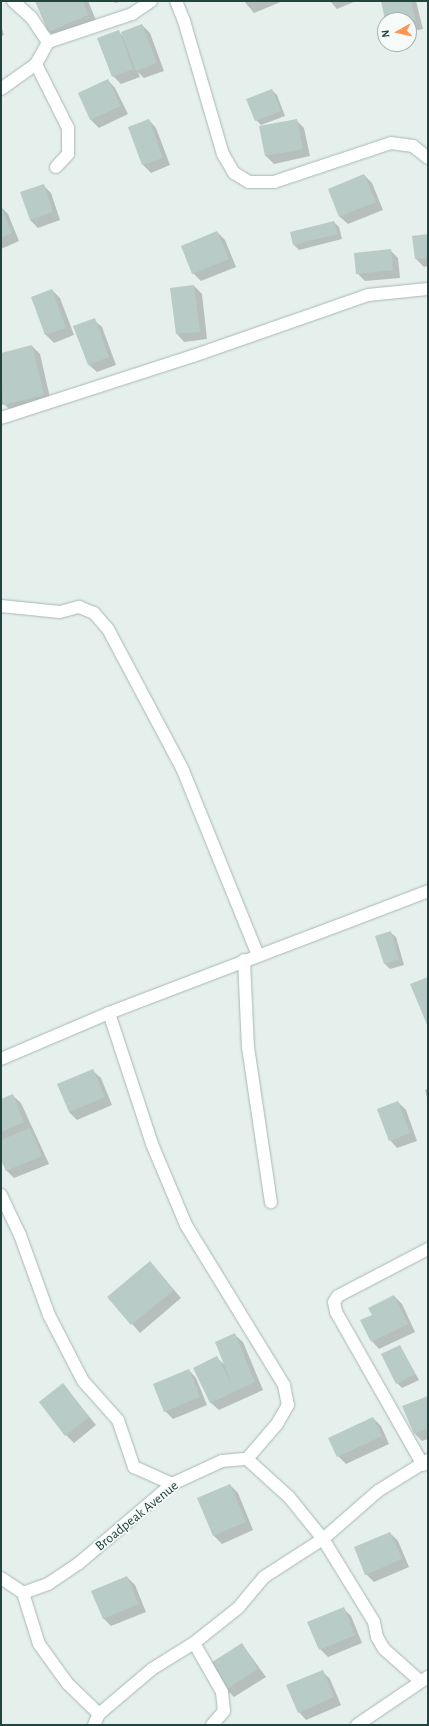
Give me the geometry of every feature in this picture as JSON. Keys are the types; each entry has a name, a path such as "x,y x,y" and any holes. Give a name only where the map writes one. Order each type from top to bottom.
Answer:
{"street":[{"path":"13,1 31,17 48,42"},
{"path":"1,89 36,64 48,42 132,14 151,1"},
{"path":"176,1 184,21 222,154 234,173 249,182 274,182 391,143 413,146 428,158"},
{"path":"36,64 68,128 68,154 56,167"},
{"path":"1,418 193,356 368,295 428,289"},
{"path":"1,606 60,612 79,607 94,613 108,629 182,768 258,955"},
{"path":"1,1059 109,1013 244,960 428,891"},
{"path":"244,960 248,1047 271,1202"},
{"path":"109,1013 152,1144 186,1225 284,1385 288,1405 277,1424 247,1459 288,1497 323,1539 374,1622 377,1637 384,1649 424,1679 358,1725"},
{"path":"1,1195 20,1235 49,1314 83,1381 118,1420 134,1467 172,1484"},
{"path":"1,1578 23,1593 39,1644 68,1684 97,1720 152,1669 194,1643 238,1608 264,1577 323,1539 378,1492 426,1462 336,1312 334,1302 338,1296 428,1249"},
{"name":"Broadpeak Avenue","path":"23,1593 48,1584 78,1564 172,1484 222,1460 247,1459"},
{"path":"194,1643 222,1692 224,1711 212,1725"}],"building":[{"path":"35,1 83,1 88,15 48,32"},
{"path":"381,1 411,1 414,12 383,12"},
{"path":"142,24 157,63 136,71 121,32"},
{"path":"119,30 133,69 112,77 97,38"},
{"path":"108,79 121,106 90,120 78,93"},
{"path":"272,89 281,111 255,121 246,99"},
{"path":"149,119 163,158 142,165 128,127"},
{"path":"297,119 303,149 265,156 259,126"},
{"path":"364,174 376,202 339,217 328,189"},
{"path":"44,184 53,212 30,220 20,192"},
{"path":"1,207 12,233 1,238"},
{"path":"334,221 338,234 293,245 290,232"},
{"path":"217,231 229,259 192,274 181,246"},
{"path":"428,234 428,258 415,259 412,236"},
{"path":"391,249 393,270 356,274 354,253"},
{"path":"194,285 200,332 176,334 170,288"},
{"path":"52,289 66,328 45,335 31,297"},
{"path":"95,318 109,357 88,365 73,326"},
{"path":"32,345 44,395 3,405 1,353"},
{"path":"391,931 399,960 384,964 375,936"},
{"path":"428,977 428,1027 410,984"},
{"path":"93,1069 105,1097 69,1112 57,1084"},
{"path":"13,1094 24,1122 1,1132 1,1099"},
{"path":"398,1101 410,1133 389,1141 377,1109"},
{"path":"30,1128 42,1156 6,1171 1,1160 1,1140"},
{"path":"150,1261 174,1290 131,1325 107,1297"},
{"path":"394,1295 408,1324 371,1342 360,1320 372,1315 368,1308"},
{"path":"235,1333 255,1382 210,1403 193,1368 217,1356 233,1387 215,1342"},
{"path":"400,1345 415,1374 396,1384 381,1354"},
{"path":"189,1369 200,1397 164,1412 153,1384"},
{"path":"63,1383 89,1417 65,1436 39,1402"},
{"path":"428,1396 428,1428 414,1434 402,1406"},
{"path":"373,1417 382,1436 337,1457 328,1438"},
{"path":"230,1484 246,1522 213,1536 197,1498"},
{"path":"390,1532 402,1559 365,1575 354,1547"},
{"path":"127,1576 139,1604 103,1619 91,1591"},
{"path":"344,1607 355,1635 319,1650 307,1622"},
{"path":"242,1643 258,1669 225,1690 209,1664"},
{"path":"323,1670 334,1697 298,1713 286,1685"}]}
